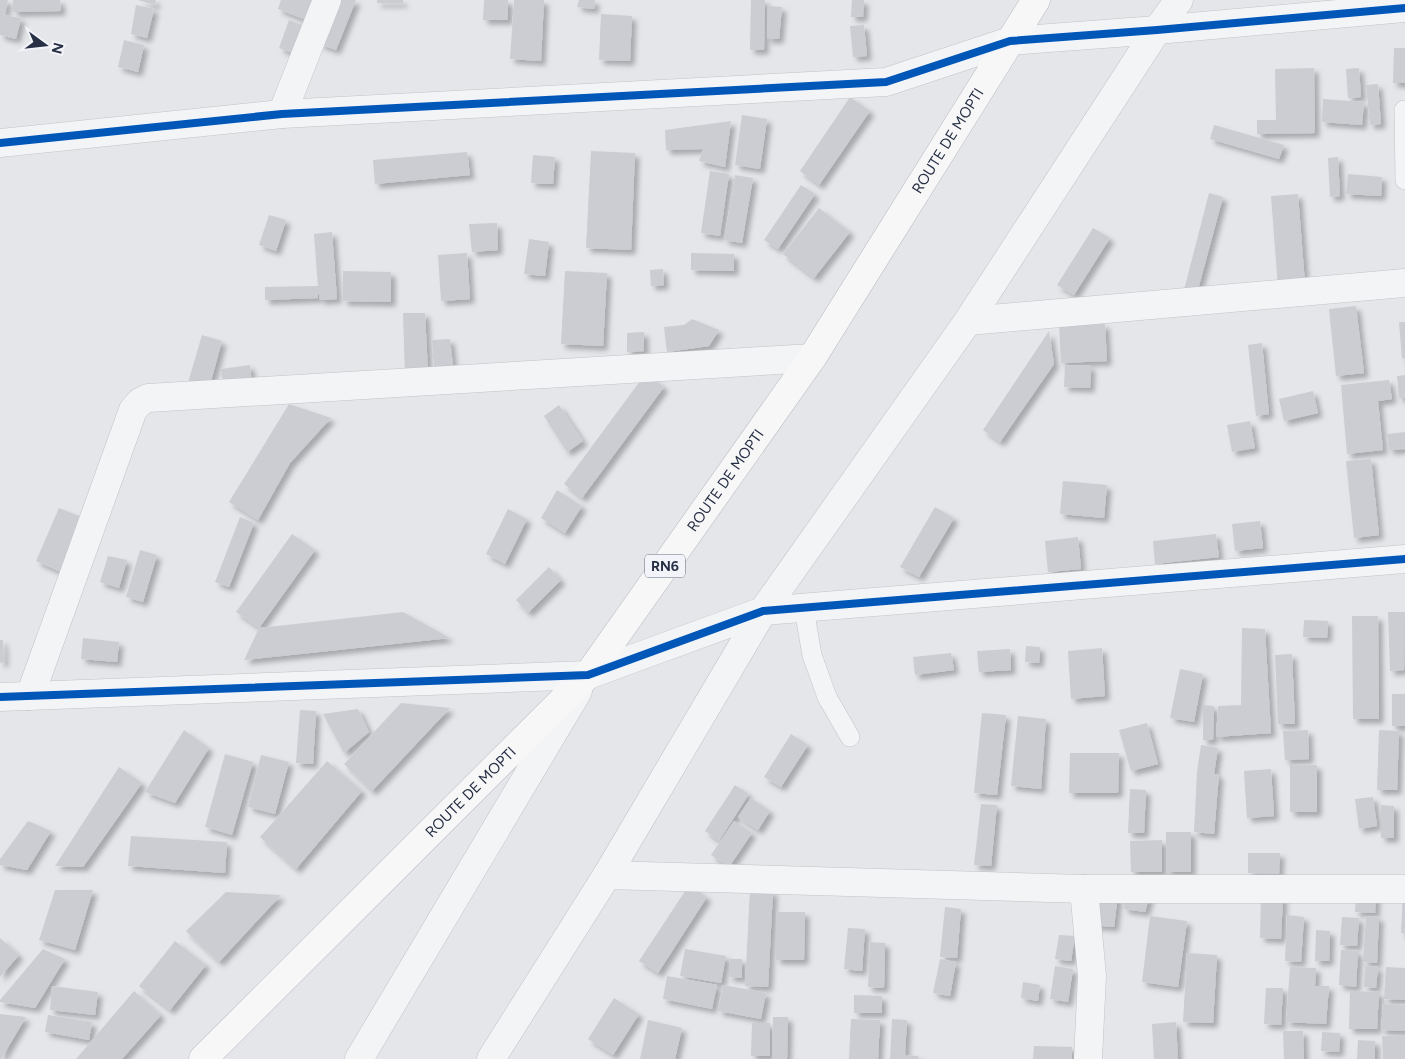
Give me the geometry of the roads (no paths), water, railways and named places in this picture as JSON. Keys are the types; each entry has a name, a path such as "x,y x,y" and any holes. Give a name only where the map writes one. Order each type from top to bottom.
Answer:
{"highway":[{"name":"ROUTE DE MOPTI","path":"203,1059 588,675 812,358 1036,0"}],"street":[{"path":"282,114 327,0"},
{"path":"491,1059 607,875 762,611 968,321 1178,0"},
{"path":"0,143 282,114 886,82 1010,41 1405,8"},
{"path":"968,321 1405,283"},
{"path":"30,696 133,410 140,402 148,398 812,358"},
{"path":"0,697 588,675 762,611 1405,559"},
{"path":"359,1059 588,675"},
{"path":"607,875 1084,889 1405,889"},
{"path":"1084,889 1092,976 1088,1059"}],"lane":[{"path":"1404,110 1405,180"},
{"path":"804,608 812,655 827,697 850,737"}]}
